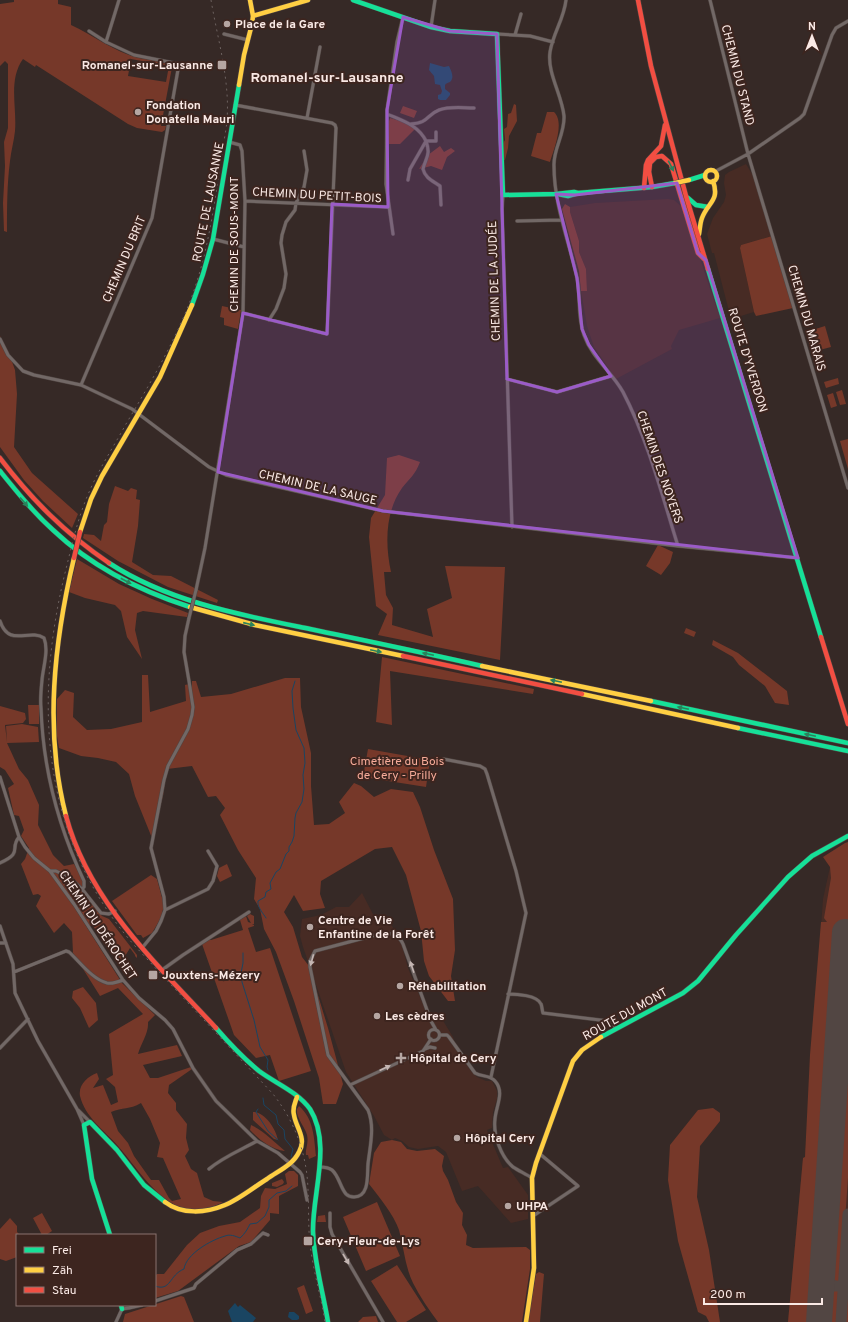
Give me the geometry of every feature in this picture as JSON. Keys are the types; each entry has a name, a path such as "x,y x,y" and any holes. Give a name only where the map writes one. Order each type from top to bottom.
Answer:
{"main road":[{"path":"250,0 253,16 305,0"},
{"path":"353,0 365,2 431,27 450,31 497,34"},
{"name":"ROUTE D'YVERDON","path":"638,0 651,66 686,196 848,724"},
{"name":"ROUTE DE LAUSANNE","path":"253,16 235,105 213,239 203,274 188,315 160,377 102,476 91,499 80,532 60,617 54,668 53,722 56,762 65,811 75,843 90,876 142,948 162,970 246,1060 267,1077 297,1097 307,1106 314,1118 318,1134 320,1167 313,1215 313,1232 315,1255 328,1322"},
{"name":"CHEMIN DE LA JUDÉE","path":"497,34 503,195"},
{"path":"644,188 648,160 660,146 666,124"},
{"path":"652,187 648,169 649,165 656,157 662,156 671,164 698,253 706,260"},
{"path":"503,195 556,194 565,196 644,188 689,180 705,175 706,172 710,170 716,172 717,177 713,182"},
{"path":"705,175 707,181 713,182"},
{"path":"699,238 702,218 708,207 715,199 716,195 713,182"},
{"path":"686,196 693,204 699,207 708,207"},
{"path":"0,458 37,505 82,545 100,558 128,574 152,586 179,596 257,618 848,743"},
{"path":"0,471 36,514 52,530 86,558 134,586 183,606 255,625 848,751"},
{"name":"ROUTE DU MONT","path":"526,1322 534,1268 532,1178 573,1061 586,1046 693,985 788,877 812,856 848,837"},
{"path":"110,1234 92,1179 84,1125 90,1122 117,1150 144,1185 169,1205 182,1211 198,1212 218,1208 226,1204 291,1163 300,1154 303,1143 302,1134 293,1114 293,1107 297,1097"}],"street":[{"path":"89,31 106,42 119,0"},
{"path":"431,27 435,0"},
{"name":"CHEMIN DES NOYERS","path":"566,0 563,17 550,52 550,60 561,103 564,123 554,163 556,194 561,220 577,278 582,329 586,340 599,361 623,392 654,468 678,546"},
{"name":"CHEMIN DU STAND","path":"710,0 748,154"},
{"path":"516,35 521,14"},
{"path":"393,234 388,207 386,177 387,114 397,42 403,17"},
{"path":"716,172 748,154 804,114 832,35 836,28 848,21"},
{"path":"224,34 248,40"},
{"path":"497,34 530,36 553,42"},
{"name":"CHEMIN DU BRIT","path":"81,385 152,218 179,64 134,55 106,42"},
{"path":"307,118 320,47"},
{"path":"235,105 332,123 336,128 327,334 243,313"},
{"path":"411,124 418,124 439,110 449,108 474,108"},
{"path":"387,114 411,124 420,132 426,141 429,152 423,166 423,172 432,182 440,186 441,204"},
{"path":"426,141 436,141 436,132"},
{"path":"408,180 410,168 426,141"},
{"name":"CHEMIN DE SOUS-MONT","path":"164,910 164,897 151,853 151,844 165,773 188,729 192,715 193,707 190,681 184,652 185,636 205,548 243,313 245,201 242,149 238,144 229,142"},
{"path":"269,320 276,309 284,288 286,274 281,243 282,234 286,222 295,210 296,203 306,180 307,170 304,151"},
{"name":"CHEMIN DU MARAIS","path":"748,154 848,488"},
{"name":"CHEMIN DE LA JUDÉE","path":"503,195 502,209 512,527"},
{"name":"CHEMIN DU PETIT-BOIS","path":"245,201 388,207"},
{"path":"517,221 561,220"},
{"path":"213,239 244,247"},
{"name":"CHEMIN DE LA SAUGE","path":"0,339 12,360 23,371 34,375 81,385 139,414 209,467 226,475 383,511 678,546 798,558"},
{"path":"507,379 557,392 611,376"},
{"path":"0,621 6,633 14,636 42,637 45,642 40,696 41,724 46,765 56,808 68,845 84,881 84,887 82,889"},
{"path":"443,759 480,766 487,774 516,871 526,913 491,1077"},
{"path":"0,776 19,837 34,858 50,871 56,871 67,877 82,889 102,913 108,914 114,911"},
{"path":"0,863 9,859 15,854 19,837"},
{"path":"142,948 161,921 164,910 208,889 214,881 217,866 208,851"},
{"name":"CHEMIN DU DÉROCHET","path":"50,871 59,882 123,980 139,998 170,1025 193,1068 216,1100 257,1141 278,1153 291,1163 302,1175 307,1200"},
{"path":"59,882 62,878 67,877"},
{"path":"162,970 249,912"},
{"path":"0,926 12,958 15,993 38,1041 77,1109 84,1125"},
{"path":"320,1167 331,1169 349,1196 359,1196 365,1192 367,1186 372,1119 368,1110 328,1055 310,967 310,959 315,951 383,933 392,933 398,937 403,944 431,1021 440,1035"},
{"path":"0,943 6,943"},
{"path":"14,972 66,951 69,952 94,976 106,983 115,983 123,980"},
{"path":"508,994 523,995 536,999 541,1003 543,1013 608,1021 613,1024 616,1029"},
{"path":"0,1048 28,1019"},
{"path":"431,1039 429,1037 429,1033 433,1029 436,1030"},
{"path":"440,1035 447,1035 449,1037 475,1073 481,1076 491,1077 496,1082 500,1090 500,1097 495,1119 495,1128 501,1150 507,1161 532,1178"},
{"path":"431,1039 436,1040 440,1035"},
{"path":"425,1049 431,1039"},
{"path":"350,1085 425,1049 430,1047 435,1048"},
{"path":"77,1109 90,1122"},
{"path":"209,1169 221,1159 230,1156 257,1141"},
{"path":"533,1216 578,1186 540,1154"},
{"path":"330,1212 330,1227 332,1234 382,1322"},
{"path":"156,1301 194,1288 196,1284 237,1250 251,1244 263,1233 268,1234"},
{"path":"116,1322 121,1307 129,1308 138,1306"}],"highlighted area":[{"path":"403,17 450,31 497,34 507,379 557,392 611,376 589,345 582,329 577,278 556,194 575,195 677,183 698,253 706,260 798,558 383,511 218,472 243,313 327,334 332,204 388,207 387,110"}],"shaded area":[{"path":"746,164 752,174 758,190 772,236 741,245 740,248 754,312 731,319 714,253 712,253 707,234 713,218 724,202 726,195 724,183 725,175"},
{"path":"668,199 674,200 683,208 720,318 679,330 671,346 672,349 616,379 594,347 587,326 581,291 587,291 586,269 579,252 579,241 570,212 570,207 595,203"},
{"path":"848,843 848,1322 788,1322 803,1158 805,1157 823,899 830,867"},
{"name":"Hôpital de Cery","path":"362,893 375,918 386,915 401,942 408,968 425,1009 442,1019 453,1037 458,1053 472,1072 477,1077 486,1081 492,1081 497,1091 497,1099 493,1112 492,1128 487,1130 503,1168 508,1167 528,1195 528,1219 511,1223 478,1186 462,1191 446,1152 438,1146 418,1149 409,1147 402,1141 395,1138 392,1140 384,1135 374,1116 346,1072 300,936 302,919 321,915 336,907 349,907"}],"green space":[{"path":"14,0 58,0 58,4 71,7 71,25 112,48 139,58 173,62 161,126 166,126 165,130 162,132 137,128 128,124 36,65 35,67 23,59 18,67 14,85 15,131 8,178 7,232 4,231 3,203 5,166 4,142 8,128 8,64 5,61 0,66 0,4 14,2","holes":["131,59 169,66 166,82 128,76"]},
{"path":"514,104 516,105 517,121 509,136 505,160 502,160 502,145 505,140 504,129 507,127 508,114 511,113"},
{"path":"403,106 417,111 414,118 400,113"},
{"path":"547,112 554,112 559,122 558,136 550,162 531,156 537,133 541,133"},
{"path":"390,118 404,122 415,129 400,144 389,144"},
{"path":"440,146 444,152 451,148 455,151 447,157 442,170 431,166 419,169 428,155"},
{"path":"565,204 570,207 570,212 579,241 579,252 586,269 587,291 581,291 579,271 562,209"},
{"path":"772,236 793,308 756,316 740,248 741,245"},
{"path":"222,306 241,310 238,329 224,325 224,318 220,317"},
{"path":"825,326 831,347 812,352 806,332"},
{"path":"0,336 9,353 15,370 17,394 14,447 32,473 78,514 72,528 43,501 24,480 0,447"},
{"path":"838,378 839,384 826,388 824,382"},
{"path":"842,390 846,404 840,405 836,392"},
{"path":"833,393 837,406 831,408 827,395"},
{"path":"848,439 848,469 840,441"},
{"path":"399,455 420,462 414,473 396,497 389,518 387,539 391,572 384,572 386,595 393,608 392,625 433,637 427,609 452,598 445,566 505,567 500,660 378,635 387,614 376,606 369,537 371,518 385,495 387,458"},
{"path":"115,486 128,491 131,488 137,490 136,499 140,500 138,526 132,562 153,575 171,576 218,600 217,603 168,587 118,561 83,538 84,534 94,535 101,541 104,525 107,522 109,504"},
{"path":"658,545 673,552 670,563 661,575 646,566"},
{"path":"77,559 119,584 188,613 187,617 143,611 137,613 135,630 142,659 127,637 121,611 115,605 85,598 69,592"},
{"path":"686,628 696,632 694,637 684,633"},
{"path":"713,640 738,653 787,691 789,705 775,703 765,686 739,665 733,657 712,645"},
{"path":"382,657 534,689 533,694 390,671 392,725 376,722"},
{"path":"142,675 148,675 150,712 186,701 185,685 189,684 192,695 192,681 196,681 201,697 231,694 285,678 300,678 301,707 311,753 311,786 314,825 329,824 345,813 339,802 354,783 361,786 374,797 391,789 413,792 420,807 434,850 453,899 455,950 451,976 455,1001 448,1001 429,976 424,961 421,931 406,875 392,847 375,849 321,881 320,894 325,908 303,911 294,895 284,912 293,927 302,957 309,966 328,1028 343,1084 336,1104 323,1104 319,1078 294,1001 276,952 264,929 260,909 254,899 256,878 238,850 220,815 225,808 216,796 208,797 192,766 167,769 163,796 152,838 135,796 129,774 116,762 81,756 59,748 57,736 57,699 65,690 74,693 73,717 87,730 111,729 142,722"},
{"path":"28,705 39,705 39,724 29,724"},
{"path":"0,706 25,713 26,719 23,723 5,725 7,742 6,726 22,724 38,727 39,742 7,743 19,769 28,780 39,805 38,825 53,855 64,866 74,864 82,878 82,889 91,903 102,916 109,919 137,955 137,958 130,948 122,961 116,958 93,926 89,925 74,900 71,902 122,983 155,1015 148,1022 146,1034 138,1054 177,1045 182,1056 143,1065 150,1078 158,1078 191,1067 192,1069 169,1085 168,1093 176,1103 176,1110 187,1124 186,1138 189,1150 185,1156 191,1169 197,1173 204,1197 213,1201 223,1202 205,1209 189,1210 175,1205 162,1196 150,1185 118,1146 96,1123 82,1104 80,1092 82,1085 90,1076 97,1073 99,1079 93,1088 103,1085 111,1105 118,1102 115,1087 106,1079 113,1075 109,1034 143,1014 118,988 100,996 73,953 72,932 64,923 54,933 36,906 41,896 38,894 33,895 21,864 25,859 29,848 21,836 24,830 19,816 14,815 8,788 14,784 5,770 0,767","holes":["141,1103 150,1119 160,1143 157,1157 163,1158 181,1199 172,1201 159,1180 151,1180 134,1156 128,1143 118,1131 111,1112 133,1107"]},
{"name":"Cimetière du Bois de Cery - Prilly","path":"368,749 430,760 426,787 363,777"},
{"path":"848,842 848,931 838,931 812,1322 788,1322 803,1158 805,1157 810,1055 821,922 827,922 824,918 831,878 830,867 823,857"},
{"path":"227,864 232,876 220,882 217,876 219,868"},
{"path":"151,875 157,879 164,905 161,918 152,933 143,938 141,935 137,935 112,901"},
{"path":"250,914 254,916 254,924 252,924 254,926 248,928 256,952 270,948 311,1071 279,1081 270,1055 256,1058 234,1035 202,944 209,940 243,930 240,920 246,916 248,922 251,923 247,916"},
{"path":"848,985 848,1076 843,1073 842,1069"},
{"path":"83,987 96,1003 98,1020 89,1028 80,1008 72,998 73,991"},
{"path":"848,1082 848,1178 841,1277 840,1281 835,1283 831,1282 829,1276 841,1088 844,1083"},
{"path":"299,1106 308,1117 314,1136 316,1156 309,1159 308,1155 306,1155 308,1141 307,1135 297,1113"},
{"path":"713,1108 720,1113 720,1121 700,1146 697,1197 709,1250 720,1322 709,1322 706,1316 698,1312 678,1241 668,1180 670,1145 698,1110"},
{"path":"253,1112 266,1118 275,1131 278,1140 274,1139 253,1120"},
{"path":"251,1125 265,1133 285,1151 270,1146 262,1141 250,1130"},
{"path":"392,1140 401,1142 407,1149 417,1151 435,1149 444,1156 442,1166 443,1171 456,1202 463,1213 462,1225 467,1235 466,1245 473,1248 526,1247 530,1250 530,1269 522,1322 438,1322 431,1313 410,1277 397,1224 386,1206 369,1184 374,1153 381,1142"},
{"path":"289,1171 294,1171 298,1175 298,1186 279,1196 279,1214 270,1213 270,1220 251,1242 239,1246 178,1291 156,1298 156,1275 164,1274 187,1245 200,1233 219,1226 240,1222 260,1208 261,1196 265,1188 275,1189 287,1184 285,1174"},
{"path":"282,1179 284,1182 283,1184 277,1187 272,1186 272,1183"},
{"path":"377,1202 400,1256 366,1271 343,1217"},
{"path":"42,1213 52,1231 48,1234 41,1234 33,1218"},
{"path":"325,1215 326,1222 317,1222 318,1216"},
{"path":"10,1218 17,1226 17,1232 19,1234 16,1234 16,1257 6,1261 0,1259 0,1229"},
{"path":"397,1265 426,1310 406,1322 397,1322 371,1281"},
{"path":"539,1272 544,1274 540,1322 528,1322 536,1274"},
{"path":"304,1285 313,1311 306,1314 297,1288"},
{"path":"834,1288 840,1293 838,1322 825,1322 828,1292 830,1289"},
{"path":"848,1294 848,1322 843,1322 845,1296"},
{"path":"181,1296 184,1297 194,1322 123,1322 125,1314 150,1306 156,1306 156,1304"},
{"path":"376,1316 378,1322 358,1322 363,1317"}],"water":[{"path":"430,63 444,67 449,66 451,70 452,78 450,82 446,83 445,85 445,89 450,93 446,100 438,99 438,95 441,94 442,91 440,85 435,84 434,76 429,70"},
{"path":"235,1303 238,1307 240,1305 256,1318 253,1322 232,1322 228,1311"},
{"path":"289,1312 294,1312 299,1316 299,1319 292,1320 288,1317"}],"waterway":[{"path":"266,918 259,908 258,901 265,897 266,892 271,889 270,883 276,872 280,869 286,854 289,851 289,847 294,836 296,813 302,802 304,789 304,748 296,730 293,708 292,691 295,681"},
{"path":"243,953 241,973 242,982 254,1020 260,1047 268,1060 268,1070"},
{"path":"263,1098 264,1105 276,1115 278,1124 284,1130 285,1139 293,1149 291,1157"},
{"path":"258,1109 256,1112 268,1131 278,1140"},
{"path":"156,1286 164,1287 167,1285 175,1275 184,1269 189,1258 206,1244 227,1235 240,1238 250,1224 257,1223 265,1216 269,1207 269,1200 277,1193 286,1191 292,1186"}],"taxiway":[{"path":"844,946 848,939"},
{"path":"836,1067 839,1076 848,1079"},
{"path":"834,1090 838,1082 845,1079"},
{"path":"841,1322 848,1214"},
{"path":"822,1273 825,1281 831,1285 848,1287"},
{"path":"820,1298 825,1289 834,1286"}],"runway":[{"path":"819,1322 845,932"}],"railway":[{"path":"211,0 226,80 227,113 216,196 208,240 189,304 168,351 98,473 82,510 65,573 55,623 49,672 49,721 53,769 63,816 80,861 103,904 134,945 273,1094 288,1116 298,1139 305,1164 308,1190 310,1244 325,1322"}],"traffic: fast":[{"path":"353,0 431,27 450,31 497,34 503,195 578,193"},
{"path":"192,305 213,239 239,85"},
{"path":"689,180 705,175"},
{"path":"558,194 568,196 578,193 652,187 675,183"},
{"path":"688,198 696,205 708,207"},
{"path":"708,269 821,637"},
{"path":"0,471 39,516 83,555 135,585 171,601 190,607"},
{"path":"109,563 156,588 206,605 258,618 482,666"},
{"path":"651,701 848,743"},
{"path":"738,728 848,751"},
{"path":"601,1037 683,993 698,981 736,935 788,877 812,856 848,836"},
{"path":"216,1028 253,1066 305,1103 310,1109 316,1123 320,1138 320,1153 313,1217 313,1232 317,1266 328,1322"},
{"path":"110,1234 92,1179 84,1125 90,1122 117,1150 144,1185 165,1202"}],"traffic: slow":[{"path":"239,85 244,55 252,24 253,16 250,0"},
{"path":"253,16 308,0"},
{"path":"709,170 713,170 717,176 713,182 709,182 705,178 705,174 709,170"},
{"path":"675,183 689,180"},
{"path":"699,234 700,224 704,213 714,197 715,188 713,181"},
{"path":"80,532 91,499 102,476 160,377 192,305"},
{"path":"66,816 59,784 55,752 54,687 61,622 74,558"},
{"path":"190,607 255,625 403,656"},
{"path":"482,666 651,701"},
{"path":"582,694 738,728"},
{"path":"526,1322 534,1268 532,1178 573,1061 582,1050 601,1037"},
{"path":"165,1202 186,1211 202,1211 218,1208 235,1200 293,1161 299,1152 302,1142 293,1112 297,1097"}],"traffic: jam":[{"path":"638,0 651,66 686,196 708,269"},
{"path":"644,188 646,165 648,160 661,146 665,125"},
{"path":"652,187 649,172 650,163 656,157 662,156 671,164 698,253 704,259"},
{"path":"0,458 24,488 50,515 78,540 109,563"},
{"path":"74,558 80,532"},
{"path":"821,637 848,724"},
{"path":"403,656 582,694"},
{"path":"66,816 77,847 91,876 108,904 149,955 216,1028"}],"place":[{"name":"Place de la Gare","path":"227,24"},
{"name":"Romanel-sur-Lausanne","path":"222,65"},
{"name":"Fondation Donatella Mauri","path":"138,112"},
{"name":"Centre de Vie Enfantine de la Forêt","path":"310,927"},
{"name":"Jouxtens-Mézery","path":"153,975"},
{"name":"Réhabilitation","path":"400,986"},
{"name":"Les cèdres","path":"377,1016"},
{"name":"Hôpital de Cery","path":"401,1058"},
{"name":"Hôpital Cery","path":"457,1138"},
{"name":"UHPA","path":"508,1206"},
{"name":"Cery-Fleur-de-Lys","path":"308,1241"}],"district":[{"name":"Romanel-sur-Lausanne","path":"327,77"}]}
